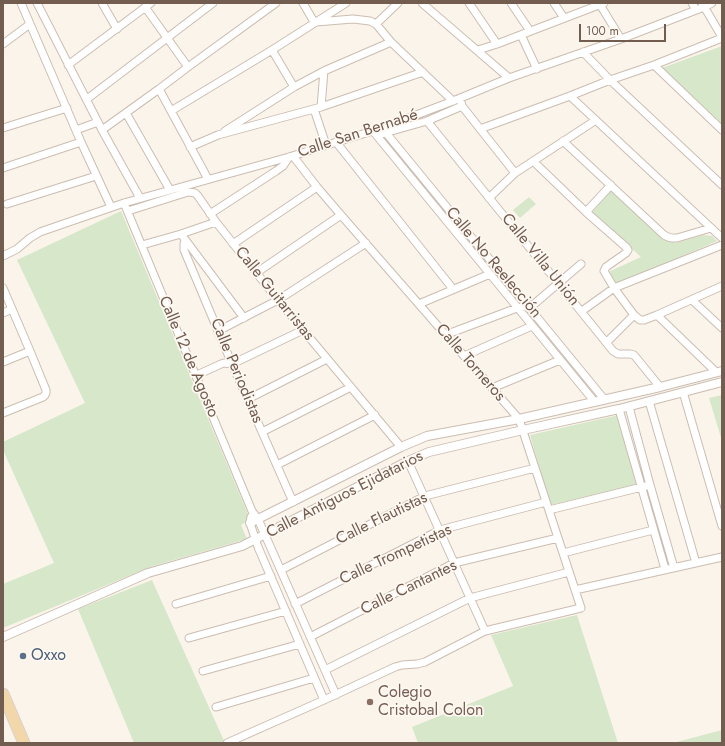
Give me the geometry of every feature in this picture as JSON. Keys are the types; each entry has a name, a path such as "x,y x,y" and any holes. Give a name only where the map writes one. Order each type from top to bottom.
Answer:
{"main road":[{"path":"3,694 24,743"}],"street":[{"path":"21,3 81,142 111,207"},
{"path":"37,3 102,130 140,198"},
{"path":"102,3 117,29"},
{"path":"86,99 213,3"},
{"path":"102,130 276,3"},
{"path":"303,3 314,22"},
{"path":"171,111 346,3"},
{"path":"376,24 398,3"},
{"path":"422,3 509,78"},
{"path":"469,3 497,44"},
{"path":"511,3 530,32"},
{"path":"554,3 564,18"},
{"path":"692,3 696,10"},
{"name":"Calle San Bernabé","path":"3,256 17,249 35,234 124,202 291,156 336,142 375,133 509,78 621,39 696,10 703,5 712,3"},
{"path":"478,50 530,32 601,4 621,39"},
{"path":"68,65 148,5 166,38 188,67"},
{"path":"480,129 654,65 722,38 703,5"},
{"path":"314,22 353,19 370,21 376,24 391,42 462,106 515,173"},
{"path":"3,44 30,24"},
{"path":"521,35 537,69"},
{"path":"218,135 294,87 324,71 391,42"},
{"path":"272,50 294,87"},
{"path":"583,52 610,80 722,185"},
{"path":"654,65 722,130"},
{"path":"324,71 318,108 326,145"},
{"path":"190,147 218,135 318,108 423,72"},
{"path":"159,89 208,179"},
{"path":"570,96 722,238"},
{"name":"Calle San Bernabé","path":"383,130 427,121 462,106"},
{"path":"3,128 67,108"},
{"path":"126,113 170,190"},
{"path":"489,198 515,173 596,120"},
{"name":"Calle Villa Unión","path":"427,121 613,351 618,354 634,355 660,387"},
{"path":"76,130 98,122"},
{"name":"Calle No Reelección","path":"383,130 604,399"},
{"name":"Calle No Reelección","path":"375,133 594,401"},
{"path":"563,141 664,235 677,238 714,230 722,226"},
{"path":"3,168 81,142"},
{"path":"336,142 453,289"},
{"path":"210,214 283,166 291,156"},
{"name":"Calle Torneros","path":"291,156 519,419 581,608 485,631"},
{"path":"533,161 586,212 627,248 628,250 624,255 606,267 604,271 614,288 634,315 638,318 642,320 658,315 722,286"},
{"path":"7,204 96,176"},
{"path":"586,212 611,185"},
{"path":"233,244 317,187"},
{"name":"Calle Guitarristas","path":"128,211 188,192 198,196 216,222 256,273 402,447"},
{"name":"Calle 12 de Agosto","path":"124,202 252,511 258,519 336,695"},
{"path":"256,273 341,215"},
{"path":"142,245 183,237 216,222"},
{"path":"183,237 244,318"},
{"name":"Calle Periodistas","path":"183,237 184,250 232,364 293,502"},
{"path":"218,330 278,300 366,243"},
{"path":"582,311 614,288 722,245"},
{"path":"445,335 537,302 581,264"},
{"path":"419,304 490,274"},
{"path":"3,288 46,390 45,395 3,413"},
{"path":"692,300 722,328"},
{"path":"3,312 12,309"},
{"path":"606,342 634,315"},
{"path":"658,315 719,372"},
{"path":"464,356 532,326"},
{"path":"196,376 220,364 232,364 303,330"},
{"path":"3,362 30,351"},
{"path":"248,398 327,359"},
{"path":"492,388 560,360"},
{"name":"Calle Antiguos Ejidatarios","path":"250,523 427,436 519,419 719,372"},
{"name":"Calle Antiguos Ejidatarios","path":"3,637 148,573 236,548 256,540 408,461 434,451 629,407 722,382"},
{"path":"262,432 351,387"},
{"path":"683,392 722,526"},
{"path":"649,401 696,563"},
{"path":"629,407 674,568"},
{"path":"619,409 665,570"},
{"path":"277,465 375,416"},
{"path":"227,743 399,666 426,662 485,631 408,461"},
{"name":"Calle Flautistas","path":"281,570 425,496 535,468"},
{"path":"549,510 650,485"},
{"name":"Calle Trompetistas","path":"296,604 440,530 546,502"},
{"path":"252,511 250,523 256,540 324,700"},
{"path":"563,553 654,530"},
{"name":"Calle Cantantes","path":"310,637 454,563 558,538"},
{"path":"575,590 722,557"},
{"path":"325,670 470,598 569,572"},
{"path":"176,604 271,576"},
{"path":"189,638 286,611"},
{"path":"203,671 300,644"},
{"path":"216,707 314,678"}],"green space":[{"path":"722,46 722,124 662,68"},
{"path":"611,191 663,239 676,243 703,235 712,236 717,241 616,285 606,273 641,257 592,212"},
{"path":"529,197 536,204 520,218 513,210"},
{"path":"121,211 250,519 241,525 247,539 153,566 3,628 3,584 54,563 3,450 3,442 85,403 17,260"},
{"path":"722,395 722,441 709,398"},
{"path":"619,415 636,485 550,505 530,435"},
{"path":"152,580 225,743 134,743 78,609"},
{"path":"577,615 618,743 418,743 412,727 513,686 491,635"},
{"path":"722,730 722,743 673,743"}],"place":[{"name":"Oxxo","path":"23,656"},
{"name":"Colegio Cristobal Colon","path":"370,702"}]}
